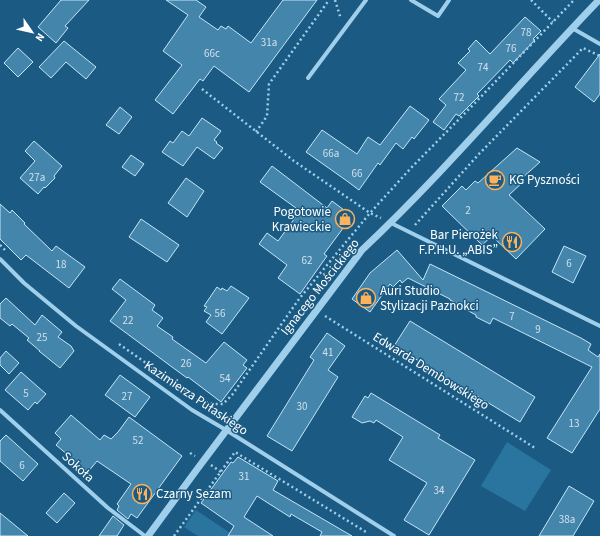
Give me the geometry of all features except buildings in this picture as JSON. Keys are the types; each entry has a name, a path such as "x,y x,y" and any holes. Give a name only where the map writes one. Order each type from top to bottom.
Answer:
{"street":[{"path":"308,78 366,0"},
{"path":"411,0 438,16 449,0"},
{"name":"Ignacego Mościckiego","path":"148,536 362,250 391,223 599,0"},
{"path":"572,28 600,44"},
{"path":"391,223 600,326"},
{"name":"Kazimierza Pułaskiego","path":"0,259 24,283 76,326 192,410 394,536"},
{"name":"Sokoła","path":"0,410 108,508 145,536"}],"path":[{"path":"256,132 267,116 269,84 329,0"},
{"path":"335,0 344,29"},
{"path":"531,0 553,22"},
{"path":"115,341 200,401 223,404 232,395 299,299 370,213 410,169 574,0"},
{"path":"410,232 478,155 583,48 600,56"},
{"path":"202,89 294,161 370,213 391,223"},
{"path":"0,245 5,250"},
{"name":"Edwarda Dembowskiego","path":"316,311 535,448"},
{"path":"174,536 235,452 367,532"}],"shaded area":[{"path":"507,442 551,470 525,511 481,486"},
{"path":"196,510 230,533 228,536 199,536 184,527"}],"place":[{"name":"KG Pyszności","path":"495,180"},
{"name":"Pogotowie Krawieckie","path":"345,219"},
{"name":"Bar Pierożek F.P.H.U. „ABIS”","path":"512,242"},
{"name":"Auri Studio Stylizacji Paznokci","path":"366,298"},
{"name":"Czarny Sezam","path":"142,494"}]}
